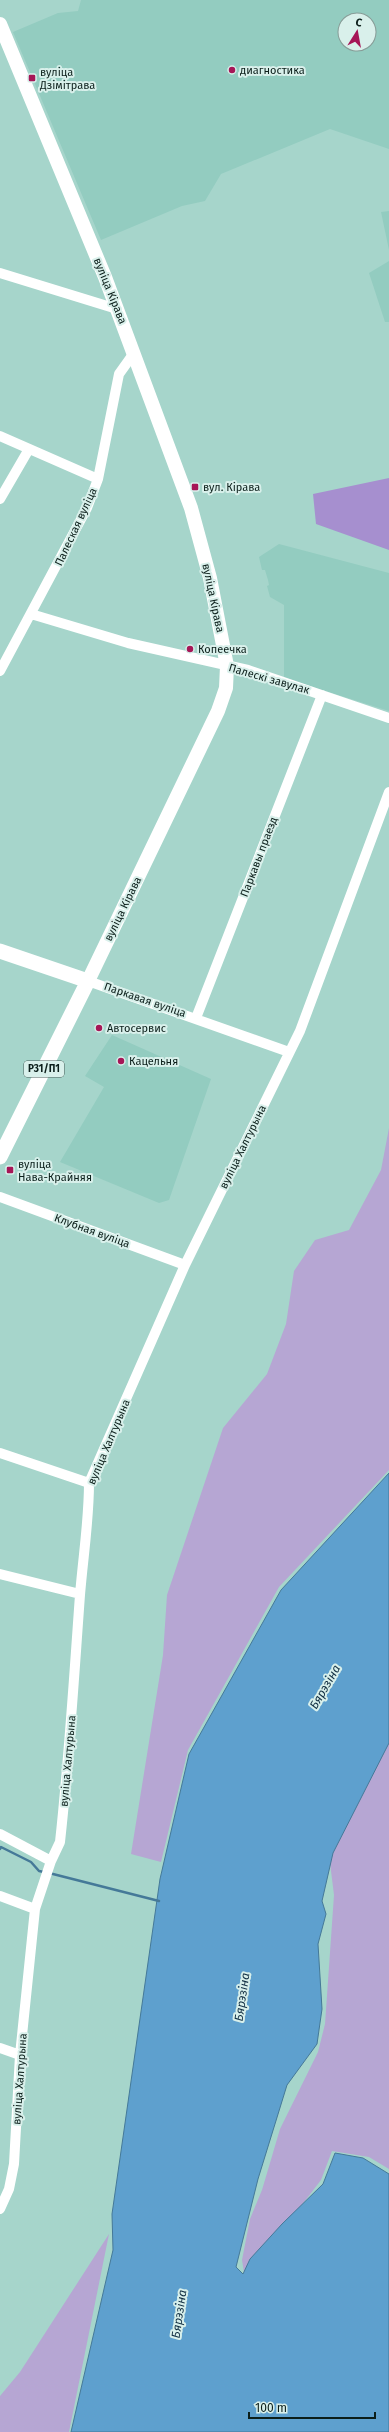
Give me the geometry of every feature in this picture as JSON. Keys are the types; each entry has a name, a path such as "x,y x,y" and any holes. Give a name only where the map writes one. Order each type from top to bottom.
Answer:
{"main road":[{"name":"вуліца Кірава","path":"0,24 117,309 195,521 210,578 227,666 226,688 218,711 88,981 0,1157"},
{"name":"Паркавая вуліца","path":"0,951 88,981"}],"street":[{"path":"0,273 117,309"},
{"name":"Палеская вуліца","path":"0,671 87,508 98,479 119,374 134,353"},
{"path":"0,436 98,479"},
{"path":"0,499 29,449"},
{"name":"Палескі завулак","path":"31,614 128,643 248,670 389,718"},
{"name":"Паркавы праезд","path":"196,1018 322,695"},
{"name":"вуліца Халтурына","path":"0,2209 4,2188 14,2164 20,2055 35,1909 50,1864 60,1842 75,1692 80,1594 89,1515 89,1483 185,1265 300,1031 389,792"},
{"name":"Паркавая вуліца","path":"88,981 289,1052"},
{"name":"Клубная вуліца","path":"0,1197 185,1265"},
{"path":"0,1453 89,1483"},
{"path":"0,1574 80,1594"},
{"path":"0,1834 50,1864"},
{"path":"0,1896 35,1909"},
{"path":"0,2048 20,2055"}],"shaded area":[{"path":"81,0 389,0 389,149 330,129 221,174 205,201 182,206 101,240 13,32 58,13 78,11"},
{"path":"389,211 389,250 381,212"},
{"path":"389,261 389,322 385,322 369,273"},
{"path":"389,478 389,550 316,524 313,494"},
{"path":"279,544 389,573 389,711 284,678 284,605 270,597 267,586 269,585 268,580 265,570 262,570 259,557"},
{"path":"112,1035 211,1079 169,1200 159,1203 60,1162 104,1087 85,1076"},
{"path":"389,1128 389,1470 279,1587 188,1750 161,1862 131,1854 163,1655 167,1595 223,1428 267,1374 286,1324 294,1271 315,1240 349,1230 381,1170"},
{"path":"389,1739 389,2169 369,2157 332,2151 321,2180 245,2279 242,2260 250,2219 262,2190 280,2129 318,2052 325,2024 334,1895 329,1855"},
{"path":"109,2234 69,2432 0,2432 0,2396 20,2372"}],"water":[{"name":"Бярэзіна","path":"389,1473 389,1743 333,1853 322,1901 326,1914 318,1944 322,2009 317,2044 287,2085 258,2179 236,2267 243,2274 250,2259 282,2224 323,2184 335,2153 363,2158 389,2174 389,2432 71,2432 113,2250 112,2214 160,1879 189,1754 281,1590"}],"waterway":[{"path":"0,1849 1,1847 31,1862 39,1871 44,1872"},
{"path":"49,1873 159,1901"}],"place":[{"name":"диагностика","path":"232,70"},
{"name":"вуліца Дзімітрава","path":"32,78"},
{"name":"вул. Кірава","path":"195,487"},
{"name":"Копеечка","path":"190,649"},
{"name":"Автосервис","path":"99,1028"},
{"name":"Кацельня","path":"121,1061"},
{"name":"вуліца Нава-Крайняя","path":"10,1170"}]}
